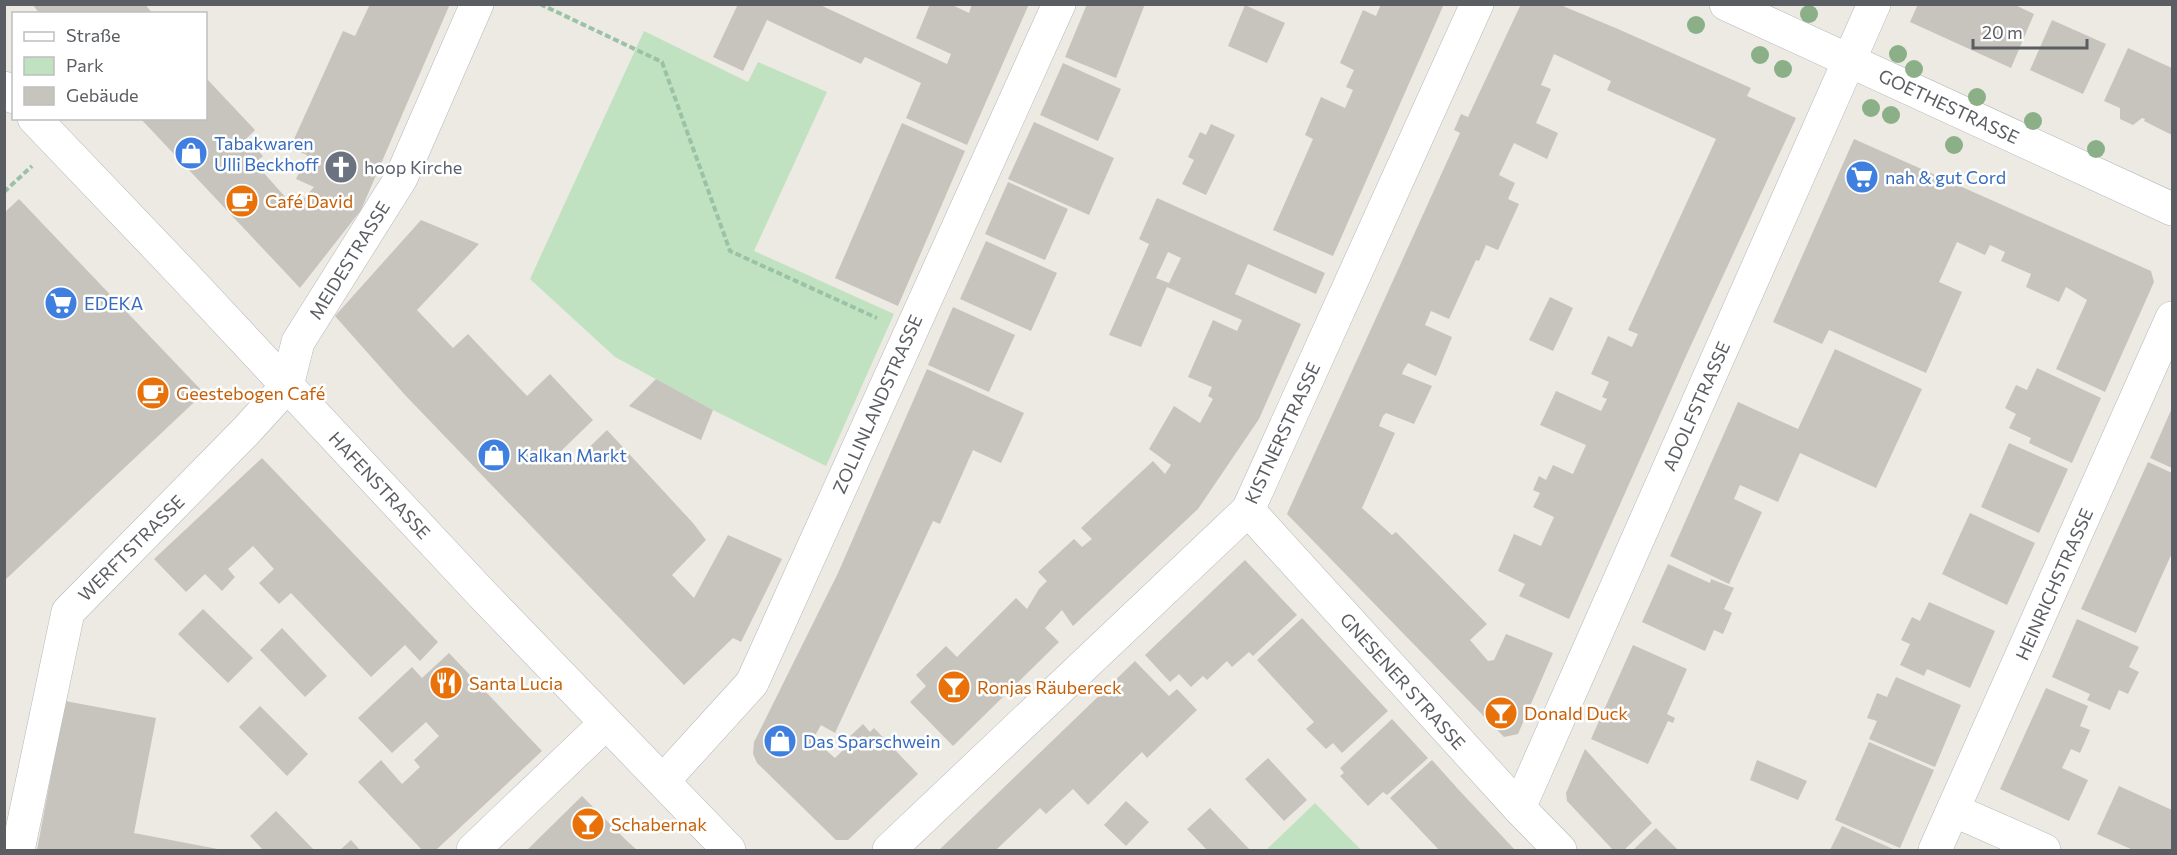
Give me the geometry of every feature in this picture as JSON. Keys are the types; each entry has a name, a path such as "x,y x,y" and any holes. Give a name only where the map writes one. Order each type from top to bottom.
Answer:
{"street":[{"name":"MEIDESTRASSE","path":"287,386 298,342 401,178 477,4"},
{"name":"ZOLLINLANDSTRASSE","path":"663,782 752,683 1059,4"},
{"name":"KISTNERSTRASSE","path":"889,850 1248,510 1477,4"},
{"name":"GOETHESTRASSE","path":"1726,4 2172,208"},
{"name":"ADOLFSTRASSE","path":"1519,808 1874,4"},
{"name":"HAFENSTRASSE","path":"36,120 729,850"},
{"name":"HEINRICHSTRASSE","path":"1935,850 2172,318"},
{"name":"WERFTSTRASSE","path":"18,850 68,612 246,431 287,386"},
{"name":"GNESENER STRASSE","path":"1248,510 1519,808 1560,850"},
{"path":"473,850 606,723"},
{"path":"1953,810 2044,850"}],"path":[{"path":"540,4 662,62 730,251 910,331"}],"green space":[{"path":"644,31 748,82 758,62 827,92 754,251 894,314 826,466 713,410 615,357 530,279"},
{"path":"1315,803 1361,850 1266,850"}],"building":[{"path":"32,4 145,4 151,12 38,12"},
{"name":"hoop Kirche","path":"370,4 450,4 361,210 300,288 142,120 207,120 207,79 255,130 246,139 263,156 255,163 295,208 314,187 296,179 307,155 290,148 343,31 355,36"},
{"path":"738,4 818,4 947,64 951,54 916,38 930,4 950,4 969,13 972,4 1029,4 967,145 906,118 921,83 865,57 861,64 767,20 743,71 713,57"},
{"path":"1087,4 1145,4 1116,78 1065,57"},
{"path":"1381,4 1444,4 1333,256 1273,230 1313,139 1305,135 1321,97 1345,108 1353,90 1346,87 1354,70 1340,63 1363,10 1376,16"},
{"path":"1521,4 1558,4 1751,88 1747,96 1796,118 1686,356 1569,619 1519,596 1525,584 1498,571 1514,534 1541,546 1554,517 1533,507 1540,493 1533,490 1539,476 1546,480 1553,465 1573,474 1586,445 1540,425 1556,391 1601,411 1607,399 1602,397 1609,382 1591,374 1608,336 1632,347 1638,334 1628,330 1716,139 1607,90 1611,81 1554,54 1541,85 1551,89 1536,123 1558,133 1547,159 1514,143 1499,175 1515,183 1508,199 1519,204 1498,250 1486,245 1479,261 1476,260 1449,319 1431,311 1425,325 1452,337 1436,376 1408,363 1404,369 1402,374 1432,386 1414,424 1386,413 1383,416 1379,426 1395,433 1362,508 1392,535 1396,532 1487,624 1470,640 1488,661 1494,660 1506,634 1553,653 1518,734 1504,737 1287,514 1460,133 1454,130 1461,114 1468,117"},
{"path":"1918,4 2013,4 2034,14 2011,68 1910,22"},
{"path":"1245,5 1285,23 1267,63 1228,46"},
{"path":"2052,20 2106,44 2083,94 2030,70"},
{"path":"2128,48 2172,68 2172,135 2142,118 2133,125 2120,119 2120,108 2104,101"},
{"path":"1063,63 1121,89 1098,141 1040,115"},
{"path":"1034,122 1114,158 1089,215 1008,179"},
{"path":"902,123 965,151 898,306 835,278"},
{"path":"1211,124 1235,135 1206,195 1182,184 1194,160 1188,157 1200,132 1206,135"},
{"path":"1854,139 2151,271 2154,282 2105,392 2056,369 2087,300 2066,287 2059,302 2026,287 2031,274 2001,261 2005,252 1990,245 1985,255 1957,242 1939,282 1962,292 1926,373 1829,330 1822,344 1773,322"},
{"path":"1008,182 1068,209 1045,260 985,234"},
{"path":"1157,198 1325,273 1316,294 1248,264 1235,294 1301,324 1259,419 1198,509 1073,626 1062,610 1045,628 1059,642 953,746 910,702 926,686 916,675 946,646 957,657 1016,598 1027,609 1039,589 1047,581 1038,572 1074,539 1082,547 1092,539 1081,528 1153,461 1165,474 1171,465 1149,449 1174,406 1200,423 1213,399 1208,396 1212,387 1188,377 1213,320 1237,331 1242,320 1167,287 1141,347 1109,335 1149,244 1139,239","holes":["1168,252 1181,258 1169,283 1156,278"]},
{"name":"EDEKA","path":"19,199 204,393 4,581 4,213"},
{"path":"421,220 479,244 417,310 453,348 468,334 527,396 550,374 593,420 559,453 571,465 607,430 706,540 672,575 694,598 728,535 782,559 741,642 733,638 684,685 405,395 335,316"},
{"path":"986,241 1057,273 1031,331 960,299"},
{"path":"1550,297 1573,308 1553,351 1529,340"},
{"path":"953,307 1015,335 989,392 928,365"},
{"path":"1835,349 1922,389 1876,488 1800,453 1778,502 1740,485 1734,499 1762,512 1729,584 1670,556 1738,402 1798,429"},
{"path":"2037,368 2101,398 2072,463 2029,443 2031,438 2009,428 2016,414 2005,408 2016,385 2027,390"},
{"path":"927,369 1024,413 1001,463 973,450 940,524 933,521 835,733 821,725 813,739 835,758 848,745 845,741 863,724 870,732 874,728 918,774 848,840 836,840 757,763 753,754 754,742 838,573"},
{"path":"656,379 713,410 701,440 629,406"},
{"path":"2172,408 2172,468 2150,458"},
{"path":"2009,443 2068,469 2039,533 1981,507"},
{"path":"262,458 438,642 420,661 405,645 371,677 291,593 279,604 259,583 274,569 253,546 228,569 235,577 222,591 205,574 186,592 154,559"},
{"path":"2148,462 2172,473 2172,553 2136,633 2081,609"},
{"path":"1970,513 2035,543 2007,605 1942,574"},
{"path":"1245,560 1297,615 1253,656 1249,652 1232,667 1227,661 1207,680 1203,676 1191,687 1179,674 1170,682 1145,655"},
{"path":"1668,564 1710,583 1711,579 1734,588 1724,609 1732,613 1723,634 1714,630 1705,651 1642,622"},
{"path":"1929,602 1995,631 1970,688 1927,669 1924,676 1900,665 1910,644 1901,640 1912,617 1920,621"},
{"path":"203,609 253,658 228,683 178,634"},
{"path":"1302,618 1388,711 1342,753 1333,743 1326,749 1306,729 1314,722 1257,660"},
{"path":"2077,619 2139,647 2129,667 2139,672 2128,694 2119,690 2110,710 2087,700 2090,694 2052,677"},
{"path":"282,628 327,676 305,697 260,650"},
{"path":"1633,645 1687,669 1667,714 1675,718 1673,723 1668,721 1648,764 1591,739"},
{"path":"449,653 542,751 436,850 422,850 358,782 381,760 402,784 420,767 414,760 439,736 426,722 392,753 358,718 412,667 422,678"},
{"path":"1135,661 1169,696 1177,689 1197,710 1147,758 1142,752 1088,805 1073,789 1046,814 1040,808 996,850 939,850"},
{"path":"1896,677 1961,705 1935,767 1869,739 1877,721 1867,718 1877,693 1887,697"},
{"path":"2046,688 2088,706 2080,726 2090,730 2080,753 2071,749 2062,768 2088,780 2069,821 2000,789"},
{"path":"65,701 156,718 134,833 223,850 37,850"},
{"path":"260,706 308,754 287,776 239,727"},
{"path":"1392,719 1428,758 1387,795 1383,792 1368,806 1340,776 1344,773 1340,768"},
{"path":"1869,742 1934,770 1900,848 1835,820"},
{"path":"1585,749 1652,823 1624,850 1613,850 1567,801 1566,793"},
{"path":"1268,758 1307,800 1284,821 1245,779"},
{"path":"1432,760 1515,850 1439,850 1390,798"},
{"path":"1757,760 1807,781 1798,800 1750,780"},
{"path":"2119,786 2172,810 2172,850 2133,850 2097,834"},
{"path":"582,796 637,850 527,850"},
{"path":"1126,801 1149,822 1126,846 1104,825"},
{"path":"1210,808 1250,850 1207,850 1187,829"},
{"path":"276,811 314,850 263,850 250,836"},
{"path":"1842,826 1895,850 1830,850"},
{"path":"1656,828 1678,850 1633,850"},
{"path":"351,840 360,850 340,850"}],"place":[{"name":"Tabakwaren Ulli Beckhoff","path":"191,153"},
{"name":"hoop Kirche","path":"341,167"},
{"name":"nah & gut Cord","path":"1862,177"},
{"name":"Café David","path":"242,201"},
{"name":"EDEKA","path":"61,303"},
{"name":"Geestebogen Café","path":"153,393"},
{"name":"Kalkan Markt","path":"494,455"},
{"name":"Santa Lucia","path":"446,683"},
{"name":"Ronjas Räubereck","path":"954,687"},
{"name":"Donald Duck","path":"1501,713"},
{"name":"Das Sparschwein","path":"780,741"},
{"name":"Schabernak","path":"588,824"}]}
